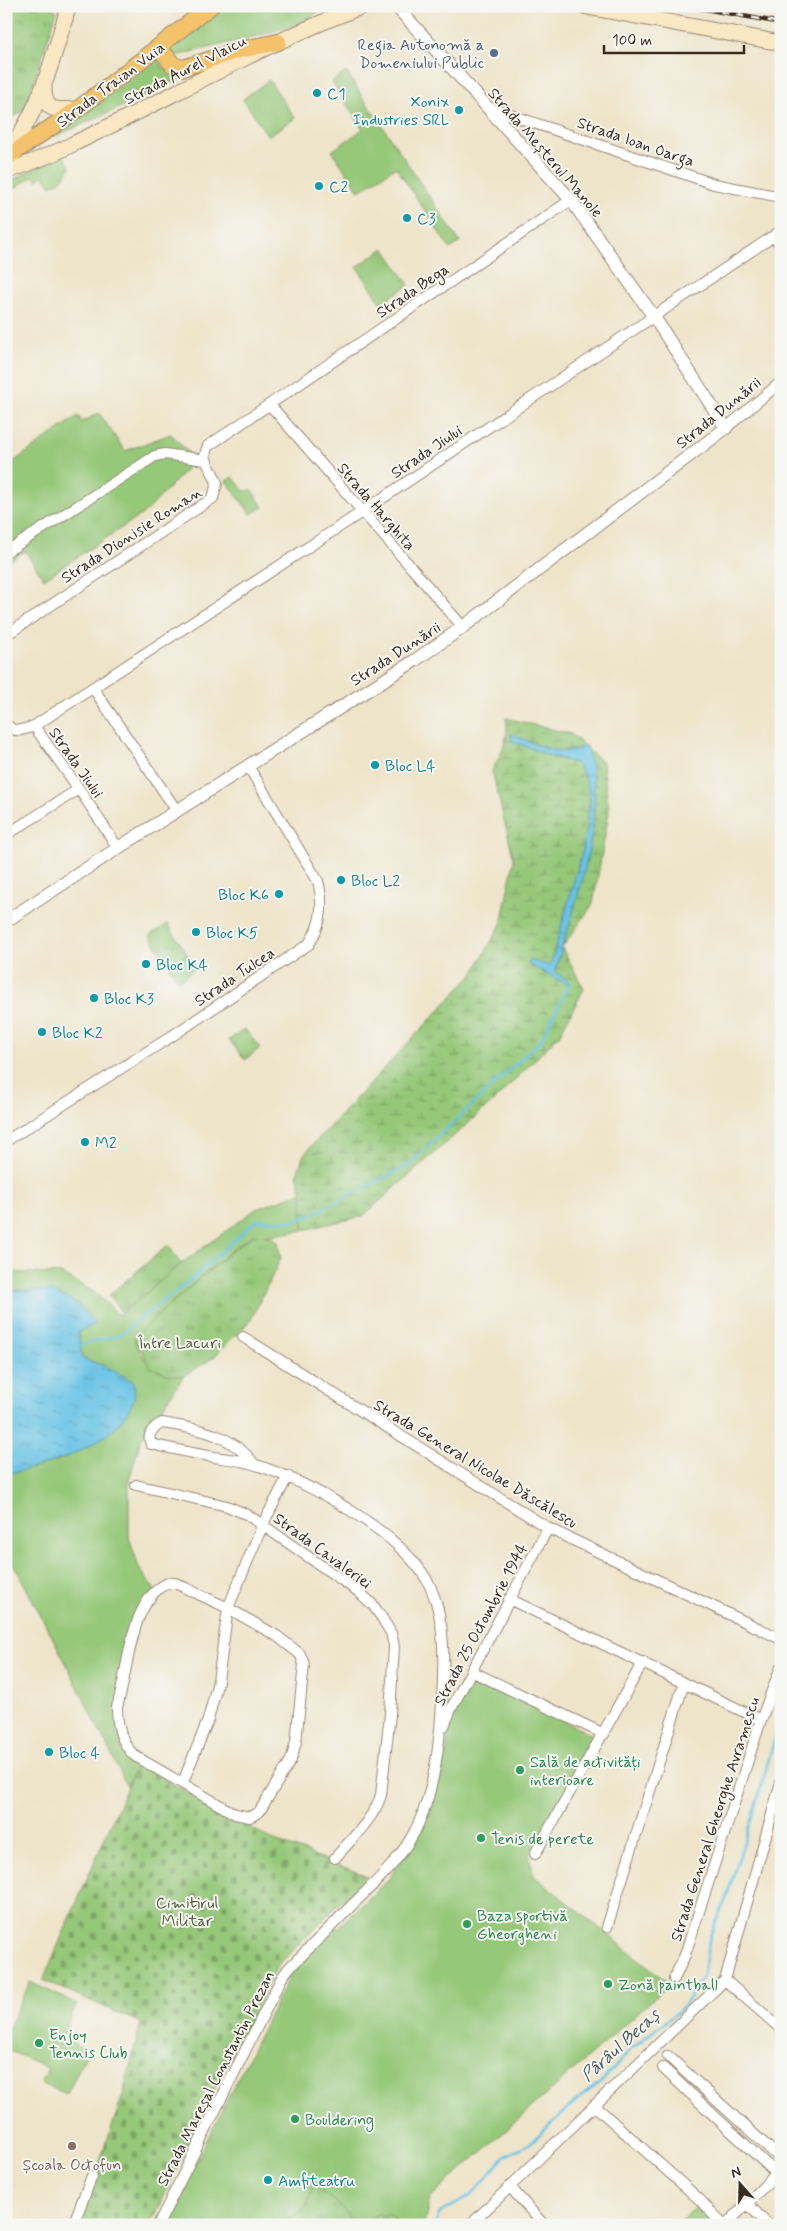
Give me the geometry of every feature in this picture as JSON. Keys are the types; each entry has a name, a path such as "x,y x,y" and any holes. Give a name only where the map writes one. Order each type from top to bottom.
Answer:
{"main road":[{"path":"6,153 26,126 44,84 69,6"},
{"name":"Strada Traian Vuia","path":"6,158 78,109 211,6"},
{"name":"Strada Aurel Vlaicu","path":"324,21 339,6"},
{"name":"Strada Aurel Vlaicu","path":"6,172 72,145 278,42 363,6"},
{"path":"582,6 781,43"},
{"path":"160,47 172,65 183,68 239,50 278,42"},
{"path":"44,84 44,97 49,106 58,110 78,109"}],"street":[{"name":"Strada Meșterul Manole","path":"396,6 484,106 571,200 654,318 726,428"},
{"name":"Strada Ioan Oarga","path":"484,106 714,184 781,197"},
{"name":"Strada Bega","path":"270,405 571,200"},
{"name":"Strada Jiului","path":"118,848 34,726 362,512 777,234 781,246"},
{"name":"Strada Dunării","path":"6,921 400,670 462,627 726,428 781,382"},
{"path":"6,552 155,456 165,454 206,460 204,453 208,446 270,405"},
{"name":"Strada Harghita","path":"270,405 462,627"},
{"name":"Strada Dionisie Roman","path":"6,635 213,498 217,483 206,460"},
{"path":"93,688 177,811"},
{"path":"6,724 12,730 17,731 34,726"},
{"name":"Strada Tulcea","path":"6,1140 170,1038 309,944 319,924 321,913 322,903 318,881 248,766"},
{"path":"6,835 79,789"},
{"name":"Strada General Nicolae Dăscălescu","path":"244,1337 532,1516 548,1528 781,1639"},
{"name":"Strada Mareșal Constantin Prezan","path":"158,2225 281,1979 288,1969 386,1872 411,1838 418,1825 429,1788 440,1735 443,1682 442,1623 430,1587 416,1563 391,1540 342,1505 288,1476 254,1464 150,1444 150,1435 152,1430 162,1423 208,1430 245,1452 254,1464"},
{"path":"183,1782 210,1712 218,1681 228,1608 263,1524 288,1476"},
{"name":"Strada Cavaleriei","path":"136,1485 227,1506 263,1524 359,1592 373,1605 391,1634 394,1646 390,1714 381,1795 378,1805 370,1816 334,1858"},
{"name":"Strada 25 Octombrie 1944","path":"440,1735 451,1709 548,1528"},
{"path":"168,1583 175,1584 228,1608 277,1636 300,1654 304,1664 296,1742 291,1760 259,1812 250,1817 235,1814 183,1782 127,1749 117,1721 117,1707 124,1686 133,1635 140,1612 155,1590 168,1583"},
{"path":"509,1599 644,1662 761,1720"},
{"path":"535,1854 644,1662"},
{"name":"Strada General Gheorghe Avramescu","path":"674,1979 685,1955 761,1720 781,1667"},
{"path":"471,1671 604,1734"},
{"path":"607,1927 684,1683"},
{"path":"470,2225 725,1980 781,1782"},
{"path":"725,1980 781,2029"},
{"path":"668,2056 781,2159"},
{"path":"594,2105 700,2200 724,2225 779,2172 663,2068"},
{"path":"73,2225 92,2176"},
{"path":"510,2187 544,2225"},
{"path":"748,2203 768,2225"}],"green space":[{"path":"6,6 47,6 57,11 25,110 6,121"},
{"path":"221,6 328,6 297,25 175,56 170,47"},
{"path":"157,58 162,67 186,75 146,96 56,136"},
{"path":"346,72 460,242 450,249 396,167 359,191 332,151 363,129 332,82"},
{"path":"269,80 295,118 268,136 243,99"},
{"path":"63,155 70,166 65,176 60,180 51,186 44,176 37,180 33,176 6,194 6,183"},
{"path":"384,248 409,285 381,303 357,267"},
{"path":"99,413 125,451 171,434 188,452 192,463 147,511 44,579 25,551 6,563 6,467 78,416 82,422"},
{"path":"233,477 244,491 252,490 263,507 251,514 226,481"},
{"path":"506,718 571,734 603,763 609,812 593,904 562,948 584,989 559,1035 498,1097 363,1216 303,1230 302,1192 297,1174 304,1154 473,974 501,924 514,860 492,771 506,739"},
{"path":"168,924 196,968 178,981 150,935"},
{"path":"245,1029 260,1048 245,1060 229,1040"},
{"path":"302,1192 303,1230 269,1236 254,1235 239,1244 134,1338 142,1355 153,1366 167,1373 184,1376 141,1439 129,1480 129,1537 139,1568 155,1590 140,1612 117,1707 127,1749 140,1759 127,1786 67,1665 6,1550 6,1272 61,1274 94,1292 119,1315 181,1264 256,1209"},
{"name":"Între Lacuri","path":"254,1235 269,1236 278,1242 281,1258 250,1321 214,1357 184,1376 169,1375 151,1367 134,1338 152,1320 239,1245"},
{"path":"168,1245 181,1264 122,1313 109,1295"},
{"name":"Baza sportivă Gheorgheni","path":"479,1680 596,1737 529,1854 534,1876 670,1984 430,2198 424,2225 164,2225 292,1971 390,1878 421,1828 443,1770 451,1721 469,1685"},
{"name":"Cimitirul Militar","path":"137,1764 273,1840 367,1876 277,1966 199,2120 151,2225 77,2225 100,2168 98,2167 123,2095 141,2023 43,1980"},
{"name":"Enjoy Tennis Club","path":"30,1982 77,2004 61,2037 88,2051 67,2094 41,2084 48,2068 6,2049 6,2033"},
{"path":"313,2185 339,2205 350,2218 361,2221 372,2219 378,2213 383,2216 389,2214 395,2220 390,2225 276,2224 306,2209"},
{"path":"697,2207 713,2225 675,2225"}],"water":[{"path":"511,734 554,750 570,751 586,746 593,772 592,830 587,859 555,972 570,983 568,985 528,964 530,960 550,966 583,849 590,800 585,777 577,764 549,756 512,741"},
{"path":"6,1290 51,1291 76,1303 96,1324 78,1332 82,1358 105,1366 134,1382 135,1392 134,1399 125,1416 113,1430 98,1441 45,1465 11,1473 6,1465"}],"waterway":[{"path":"80,1345 120,1335 195,1276 255,1221 292,1221 307,1217 407,1166 541,1040 570,983"},
{"name":"Pârâul Becaș","path":"436,2225 439,2214 472,2195 504,2157 529,2144 577,2100 603,2080 632,2048 679,2011 690,1998 703,1975 710,1936 726,1899 781,1716"}],"railway":[{"path":"689,6 781,23"}],"place":[{"name":"Regia Autonomă a Domeniului Public","path":"494,53"},
{"name":"C1","path":"317,93"},
{"name":"Xonix Industries SRL","path":"459,110"},
{"name":"C2","path":"319,186"},
{"name":"C3","path":"407,218"},
{"name":"Bloc L4","path":"375,765"},
{"name":"Bloc L2","path":"341,880"},
{"name":"Bloc K6","path":"279,894"},
{"name":"Bloc K5","path":"196,932"},
{"name":"Bloc K4","path":"146,964"},
{"name":"Bloc K3","path":"94,998"},
{"name":"Bloc K2","path":"42,1032"},
{"name":"M2","path":"85,1142"},
{"name":"Bloc 4","path":"49,1752"},
{"name":"Sală de activități interioare","path":"520,1770"},
{"name":"Tenis de perete","path":"481,1838"},
{"name":"Baza sportivă Gheorgheni","path":"467,1924"},
{"name":"Zonă paintball","path":"608,1984"},
{"name":"Enjoy Tennis Club","path":"39,2043"},
{"name":"Bouldering","path":"295,2119"},
{"name":"Școala Octofun","path":"72,2146"},
{"name":"Amfiteatru","path":"268,2180"}]}
